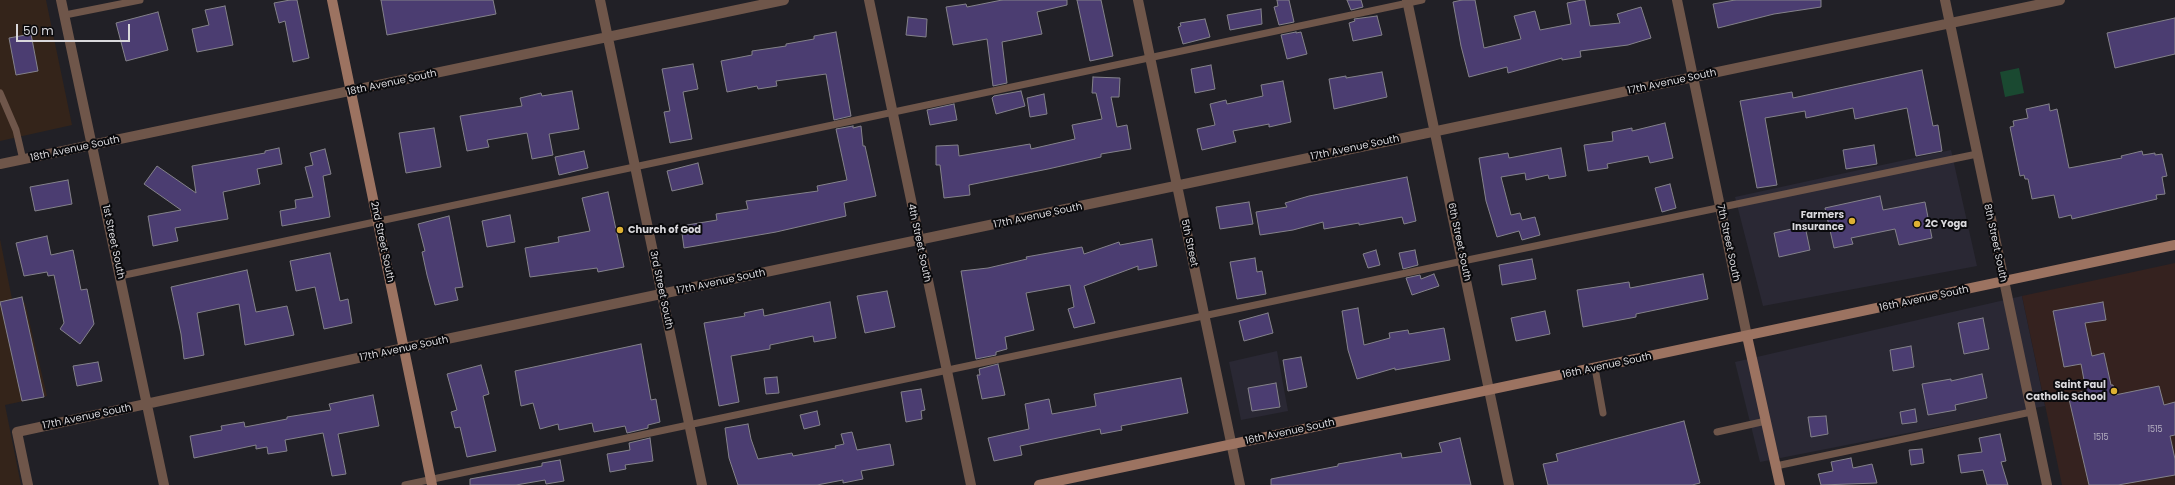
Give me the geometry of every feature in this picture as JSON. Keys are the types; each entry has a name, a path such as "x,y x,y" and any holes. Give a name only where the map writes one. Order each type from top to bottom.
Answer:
{"street":[{"name":"1st Street South","path":"61,0 164,485"},
{"name":"2nd Street South","path":"332,0 431,482"},
{"name":"3rd Street South","path":"600,0 702,485"},
{"name":"18th Avenue South","path":"0,164 351,92 784,0"},
{"name":"4th Street South","path":"869,0 971,485"},
{"name":"5th Street","path":"1138,0 1240,485"},
{"name":"7th Street South","path":"1677,0 1747,336 1780,485"},
{"name":"8th Street South","path":"1945,0 2003,282 2047,485"},
{"name":"17th Avenue South","path":"28,485 16,432 147,405 404,348 2060,0"},
{"name":"6th Street South","path":"1408,1 1509,485"},
{"name":"16th Avenue South","path":"1039,485 2175,245"}],"lane":[{"path":"64,15 140,0"},
{"path":"120,276 1408,1 1422,0"},
{"path":"0,93 16,130 23,160"},
{"path":"405,485 431,482 690,425 1463,261 1977,154"},
{"path":"1595,368 1602,413"},
{"path":"1776,466 2031,412"},
{"path":"1717,432 1766,421"}],"shaded area":[{"path":"0,0 46,0 72,125 0,141"},
{"path":"1951,150 1977,266 1763,306 1735,197"},
{"path":"0,239 13,304 25,303 47,396 5,405 21,485 0,485"},
{"name":"Saint Paul Catholic School","path":"2175,263 2175,485 2062,485 2022,296"},
{"path":"2022,296 2045,406 1760,462 1735,362"},
{"path":"1277,351 1288,411 1241,420 1229,362"}],"green space":[{"path":"2019,68 2024,93 2005,97 2000,72"}],"building":[{"path":"297,0 309,58 293,62 285,21 279,23 274,3"},
{"path":"381,0 493,0 496,14 387,35"},
{"path":"1002,0 1067,0 1067,5 1037,12 1042,34 1002,42 1007,83 993,86 987,39 953,45 946,7 966,4 967,7"},
{"path":"1077,0 1101,0 1113,56 1090,61"},
{"path":"1277,0 1289,0 1294,22 1279,25 1274,7 1278,6"},
{"path":"1347,0 1361,0 1363,7 1351,10"},
{"path":"1475,0 1484,48 1521,39 1514,16 1535,11 1540,30 1571,24 1567,3 1582,0 1585,0 1590,26 1620,23 1617,14 1641,7 1651,38 1628,45 1580,51 1581,57 1562,60 1562,58 1508,73 1507,67 1469,77 1461,46 1453,2"},
{"path":"1735,0 1821,0 1821,7 1774,14 1718,28 1713,4"},
{"path":"225,6 233,45 197,52 192,29 209,25 205,10"},
{"path":"1261,9 1262,24 1230,30 1227,15"},
{"path":"158,12 168,50 126,61 116,23"},
{"path":"1377,16 1382,35 1353,41 1349,23 1355,21 1354,19"},
{"path":"908,17 927,19 926,37 906,35"},
{"path":"2175,18 2175,54 2115,68 2107,33"},
{"path":"1205,19 1210,37 1183,44 1178,27 1181,26 1180,23"},
{"path":"836,32 851,116 834,120 826,74 776,81 777,86 758,89 757,86 727,92 721,61 752,55 752,51 786,46 786,44 814,39 814,36"},
{"path":"1301,32 1307,54 1287,59 1281,35"},
{"path":"31,34 38,71 16,75 9,38"},
{"path":"693,64 698,89 683,92 692,139 670,143 664,112 670,111 662,69"},
{"path":"1211,65 1215,89 1195,93 1191,69"},
{"path":"1922,70 1933,126 1938,125 1942,151 1916,156 1907,108 1855,119 1853,108 1806,118 1805,111 1765,118 1777,185 1757,188 1740,101 1792,92 1793,98"},
{"path":"1382,72 1387,97 1334,109 1329,79 1346,76 1346,78"},
{"path":"1093,77 1120,78 1119,97 1111,97 1117,127 1127,125 1131,149 1101,154 1101,157 969,185 970,195 944,198 940,165 936,165 936,146 958,145 959,156 1030,144 1031,149 1075,139 1072,125 1102,119 1096,93 1092,93"},
{"path":"1283,81 1291,122 1269,127 1269,124 1233,131 1236,142 1202,150 1197,129 1215,125 1210,104 1226,100 1227,104 1263,96 1261,85"},
{"path":"572,91 579,129 549,134 553,155 532,159 527,133 487,140 489,147 467,151 460,116 522,106 520,98 541,93 542,96"},
{"path":"1021,91 1025,106 996,114 992,98 994,96"},
{"path":"1044,94 1047,114 1030,117 1027,98"},
{"path":"954,104 957,120 930,125 927,110"},
{"path":"2049,104 2050,111 2057,109 2069,168 2122,158 2121,156 2142,151 2143,155 2155,153 2155,155 2162,154 2167,176 2162,177 2165,194 2156,195 2157,199 2072,219 2071,215 2059,218 2054,195 2032,199 2028,179 2025,179 2024,175 2020,176 2010,127 2014,126 2013,121 2028,118 2026,109"},
{"path":"1665,123 1673,158 1650,163 1648,156 1607,164 1608,168 1588,171 1584,145 1613,141 1612,132 1632,128 1632,131"},
{"path":"853,126 853,128 861,126 863,146 865,146 876,196 844,203 846,216 776,232 684,248 681,226 717,220 716,214 748,209 746,201 818,191 817,186 847,180 836,129"},
{"path":"434,128 441,167 406,173 399,133"},
{"path":"1874,145 1877,164 1846,169 1843,150"},
{"path":"279,148 282,164 257,169 260,184 223,192 228,219 175,228 178,241 153,246 148,216 181,210 144,184 157,166 196,193 192,166 265,153 265,151"},
{"path":"1561,148 1566,176 1549,179 1548,175 1526,180 1525,173 1501,177 1511,215 1520,213 1522,220 1535,217 1540,235 1522,240 1519,231 1497,237 1486,201 1479,158 1508,153 1509,158"},
{"path":"325,149 331,174 323,176 330,217 282,226 280,211 296,208 295,200 313,197 305,167 313,165 310,153"},
{"path":"584,151 588,168 559,175 555,157"},
{"path":"698,163 703,184 672,191 667,171"},
{"path":"1407,177 1416,221 1404,224 1402,217 1359,225 1359,223 1324,229 1323,222 1293,230 1260,235 1256,212 1287,207 1285,203 1309,196"},
{"path":"68,180 72,204 35,211 30,187"},
{"path":"1670,184 1676,208 1662,212 1655,188"},
{"path":"608,192 624,267 598,272 597,268 530,277 525,248 559,242 558,237 590,231 582,198"},
{"path":"1880,196 1883,210 1925,202 1932,238 1899,245 1895,229 1851,238 1853,244 1834,248 1825,208"},
{"path":"1249,202 1253,224 1220,229 1216,207"},
{"path":"510,215 515,242 487,247 482,221"},
{"path":"449,216 463,287 455,288 458,300 435,305 422,252 425,251 418,224"},
{"path":"1805,226 1810,250 1779,257 1774,233"},
{"path":"47,236 51,255 73,250 81,290 87,289 94,324 80,344 60,329 64,323 54,275 48,276 47,272 24,276 16,243"},
{"path":"1152,239 1157,266 1138,270 1138,266 1084,286 1095,323 1074,328 1068,309 1074,307 1070,285 1026,293 1034,330 1005,337 1007,349 996,352 996,355 976,359 961,271 988,268 1027,259 1026,257 1082,247 1084,254 1119,242 1120,245"},
{"path":"1376,250 1380,265 1368,268 1363,254"},
{"path":"1415,250 1418,265 1403,269 1399,253"},
{"path":"330,253 340,301 348,299 352,323 324,329 315,287 296,291 290,261"},
{"path":"1255,258 1257,272 1262,271 1266,294 1237,299 1230,262"},
{"path":"1532,259 1536,279 1502,285 1499,265"},
{"path":"247,270 256,312 287,306 294,335 245,345 239,304 197,313 204,355 184,359 181,334 171,287"},
{"path":"1434,274 1439,286 1412,295 1406,278 1420,275 1421,279"},
{"path":"1703,274 1708,299 1636,314 1636,317 1583,327 1577,290 1629,282 1630,288"},
{"path":"887,291 895,327 865,333 857,296"},
{"path":"22,297 44,397 22,401 0,302"},
{"path":"830,302 836,338 814,342 813,336 770,345 770,349 731,356 739,402 719,406 704,323 745,316 744,313 763,309 764,316"},
{"path":"2103,302 2106,320 2085,323 2092,356 2104,353 2111,385 2113,385 2115,395 2159,386 2164,405 2175,402 2175,435 2170,436 2175,459 2175,475 2118,485 2089,485 2068,395 2086,391 2081,364 2064,367 2053,311"},
{"path":"1358,308 1364,345 1390,338 1389,333 1408,330 1409,334 1444,328 1450,360 1395,370 1395,368 1357,379 1348,350 1342,311"},
{"path":"1545,311 1550,334 1516,341 1511,318"},
{"path":"1268,313 1273,333 1244,341 1239,321"},
{"path":"1983,318 1989,349 1964,354 1958,323"},
{"path":"641,344 651,400 656,399 660,422 648,425 648,428 627,433 625,426 594,432 592,423 559,430 558,424 540,429 533,403 521,406 515,371"},
{"path":"1911,346 1914,367 1893,371 1890,350"},
{"path":"1301,357 1307,387 1288,391 1283,360"},
{"path":"98,362 102,381 77,386 73,366"},
{"path":"998,364 1005,395 982,399 977,375 980,375 979,369"},
{"path":"481,365 489,394 483,396 496,451 467,457 460,427 455,428 451,412 457,410 447,374"},
{"path":"1982,374 1987,398 1955,405 1956,410 1928,415 1922,384 1951,379 1951,381"},
{"path":"777,377 779,393 766,394 764,378"},
{"path":"1181,378 1188,413 1121,426 1122,430 1101,434 1100,429 1020,446 1022,455 994,461 988,438 1029,429 1025,404 1049,399 1052,414 1096,406 1094,394"},
{"path":"1276,383 1280,407 1252,411 1248,388"},
{"path":"921,389 925,410 921,411 922,419 906,422 901,392"},
{"path":"373,395 379,426 338,434 346,474 332,476 323,433 285,440 287,451 268,454 267,447 256,449 256,445 194,458 190,436 222,430 221,426 244,422 245,427 287,419 287,417 331,410 329,404"},
{"path":"1915,409 1917,422 1902,424 1900,412"},
{"path":"817,411 820,425 804,429 800,415"},
{"path":"1826,416 1828,434 1811,437 1808,417"},
{"path":"1684,421 1700,483 1692,485 1548,485 1543,464 1558,461 1556,454"},
{"path":"748,424 751,439 758,459 792,453 793,456 836,448 835,446 844,444 841,434 852,432 857,450 890,444 894,465 861,471 863,479 843,483 843,480 817,485 738,485 729,458 725,428"},
{"path":"2000,434 2006,461 2001,462 2008,485 1987,485 1983,470 1961,473 1958,455 1982,452 1979,438"},
{"path":"650,438 653,461 625,465 626,469 610,472 607,454 630,450 629,443"},
{"path":"1460,438 1471,485 1271,485 1271,479 1338,466 1338,464 1401,453 1402,458 1442,452 1439,443"},
{"path":"1922,449 1924,463 1911,465 1909,450"},
{"path":"1851,458 1853,468 1872,464 1877,483 1821,485 1818,474 1833,471 1831,462"},
{"path":"560,460 564,481 546,484 545,480 516,485 470,485 470,479 542,466 542,463"}],"place":[{"name":"Farmers Insurance","path":"1852,221"},
{"name":"2C Yoga","path":"1917,224"},
{"name":"Church of God","path":"620,230"},
{"name":"Saint Paul Catholic School","path":"2114,391"}]}
